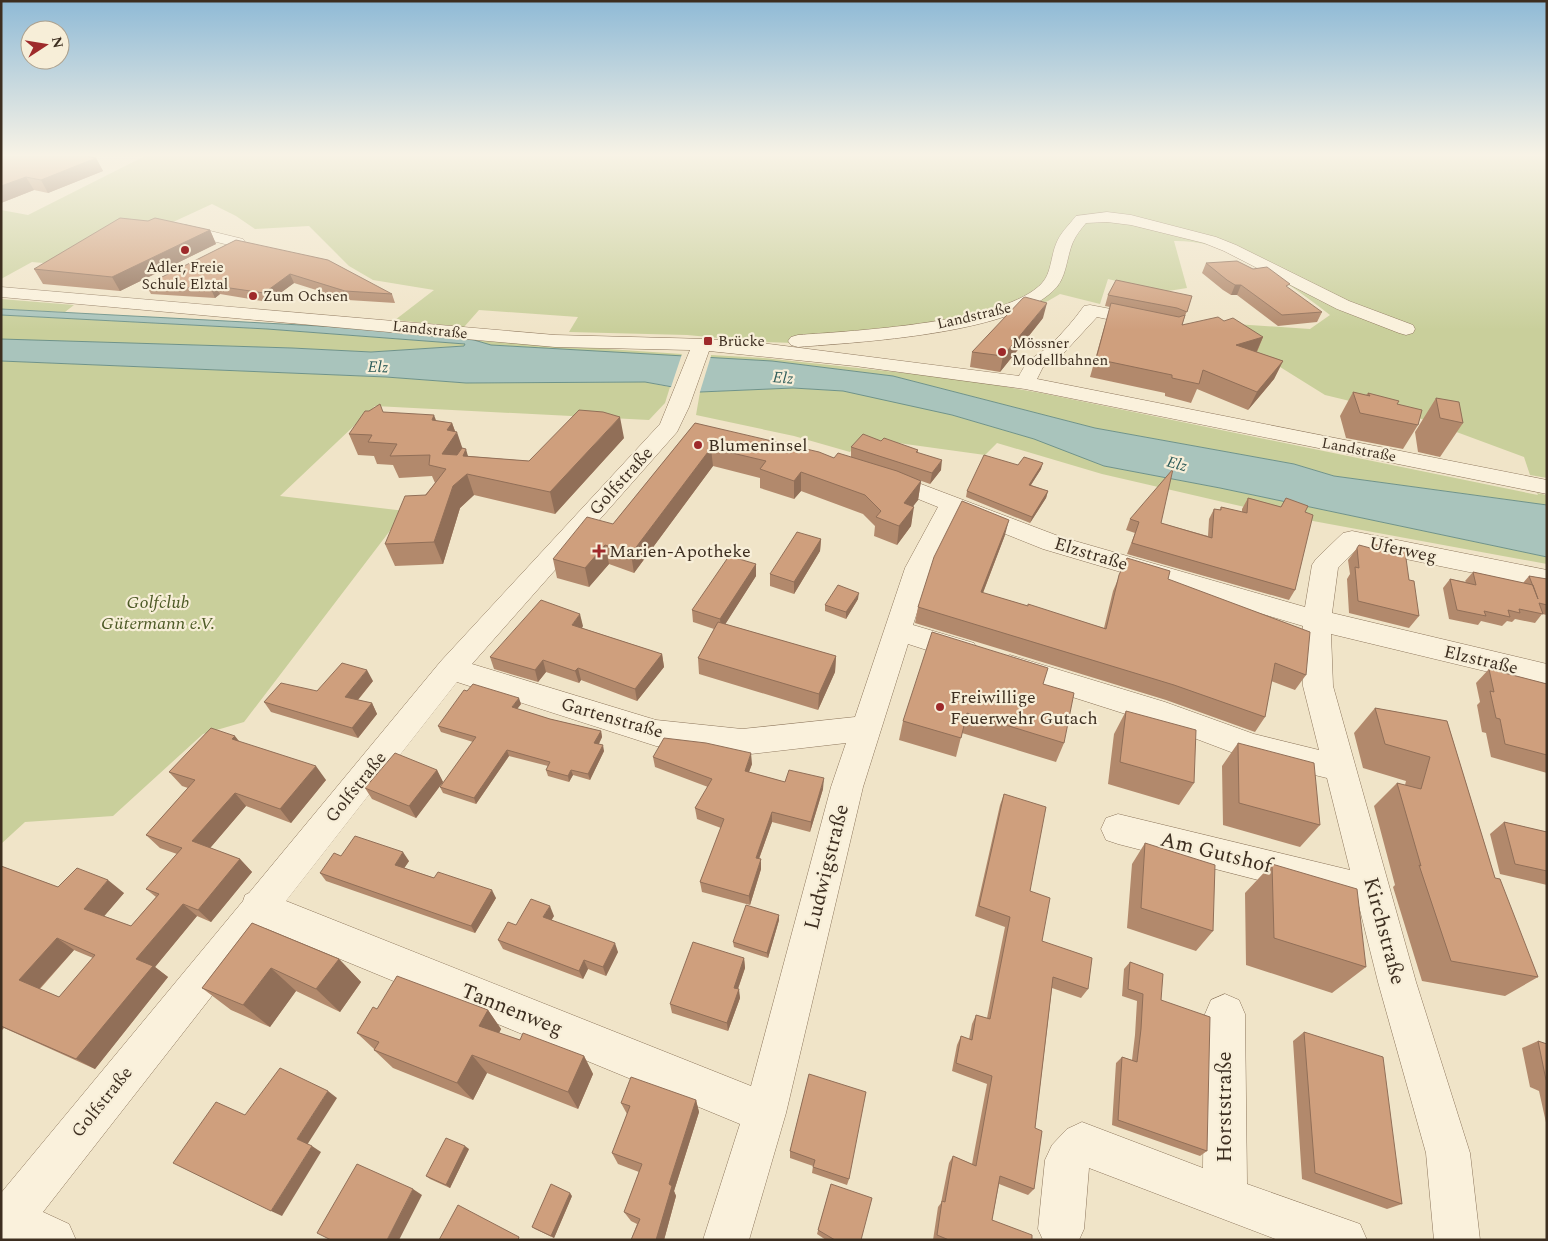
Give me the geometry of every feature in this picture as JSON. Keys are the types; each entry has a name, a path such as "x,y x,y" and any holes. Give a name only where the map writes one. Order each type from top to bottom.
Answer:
{"street":[{"name":"Landstraße","path":"1,292 554,341 700,350 742,348 790,341 910,330 993,315 1016,307 1035,299 1050,285 1066,240 1082,219 1107,217 1131,220 1217,243 1343,305 1406,329"},
{"path":"186,230 237,242 211,254"},
{"path":"118,303 141,289"},
{"path":"1035,364 1055,351 1088,316 1090,310 1164,326"},
{"path":"1024,383 1035,364 1039,348 1068,317"},
{"name":"Landstraße","path":"742,348 817,355 1024,383 1547,487"},
{"name":"Golfstraße","path":"5,1224 451,669 682,421 700,350"},
{"name":"Elzstraße","path":"866,471 904,483 1052,543 1317,620 1547,676"},
{"name":"Ludwigstraße","path":"726,1240 765,1113 847,787 918,568 952,503"},
{"name":"Uferweg","path":"1317,620 1325,565 1352,538 1400,550 1547,579"},
{"name":"Kirchstraße","path":"1317,620 1318,686 1373,893 1448,1153 1457,1240"},
{"path":"898,630 1165,714 1252,747 1340,768"},
{"name":"Gartenstraße","path":"451,669 656,733 742,742 866,728"},
{"name":"Am Gutshof","path":"1118,828 1373,893"},
{"name":"Tannenweg","path":"258,907 765,1113"},
{"name":"Horststraße","path":"1225,1014 1225,1199"},
{"path":"1061,1229 1067,1160 1082,1144 1225,1199 1344,1240"},
{"path":"5,1224 53,1240"}],"green space":[{"path":"1,214 191,214 78,266 32,262 1,279"},
{"path":"232,214 1547,214 1547,478 1530,475 1524,457 1416,417 1325,395 1230,336 1220,323 1310,329 1330,315 1295,289 1257,265 1217,247 1196,242 1174,241 1187,288 1162,292 1108,279 1100,304 1060,294 1035,306 830,344 763,342 687,335 569,332 578,317 479,310 464,327 395,320 434,290 373,280 349,266 309,226 255,229"},
{"path":"1,299 74,305 65,312 1,309"},
{"path":"1,315 267,329 465,344 464,346 371,352 1,340"},
{"path":"474,340 682,354 681,357 491,345"},
{"path":"711,355 764,358 961,379 1041,393 1538,495 1537,493 1547,495 1547,505 1334,476 1294,464 1095,428 893,376 772,361 711,358"},
{"name":"Golfclub Gütermann e.V.","path":"1,361 386,377 466,383 645,382 670,387 665,403 649,420 375,406 280,496 405,511 244,722 203,734 113,816 25,822 1,844"},
{"path":"793,388 843,391 890,400 952,415 1041,441 1104,466 1220,488 1547,557 1547,564 1275,514 1102,474 997,443 985,455 862,438 850,452 794,436 696,415 700,392"}],"water":[{"name":"Elz","path":"1,309 376,329 474,340 491,345 772,361 893,376 1095,428 1294,464 1334,476 1547,505 1547,557 1220,488 1104,466 1034,439 952,415 843,391 793,388 700,392 645,382 466,383 386,377 1,361 1,339 371,352 464,346 465,344 267,329 1,315"}],"pier":[{"path":"682,354 711,356 699,395 670,390"}],"building":[{"path":"120,218 148,221 155,218 210,230 112,277 34,269"},
{"path":"236,240 328,260 392,294 345,291 290,274 264,293 216,286 211,289 146,285"},
{"path":"1237,261 1253,269 1267,267 1290,284 1286,286 1322,312 1282,315 1241,285 1235,285 1227,280 1206,263"},
{"path":"1116,280 1192,296 1187,312 1177,308 1108,295"},
{"path":"1023,298 1047,303 1003,356 972,352"},
{"path":"1111,303 1179,317 1185,315 1182,325 1218,317 1224,321 1233,318 1263,337 1236,345 1283,361 1257,392 1203,370 1199,384 1172,378 1172,375 1096,359"},
{"path":"1353,392 1370,396 1368,393 1399,401 1397,404 1422,410 1418,425 1360,413"},
{"path":"1436,398 1459,402 1463,423 1440,418"},
{"path":"380,404 383,412 434,415 432,420 452,423 447,430 457,432 442,454 457,455 462,448 466,449 463,456 529,461 579,410 603,412 620,417 550,492 467,474 453,486 434,542 385,544 405,496 426,495 446,469 429,465 430,455 390,456 397,444 368,442 372,435 349,434 365,411 369,411"},
{"path":"695,423 819,452 834,458 838,453 897,471 921,481 904,503 914,507 899,526 876,517 881,511 865,495 801,472 794,481 760,469 766,461 711,448 631,554 605,545 585,568 553,559 587,517 613,524"},
{"path":"863,434 881,441 884,438 918,450 916,452 942,460 932,473 851,447"},
{"path":"984,455 1018,465 1024,457 1043,463 1029,485 1048,491 1032,517 967,491"},
{"path":"1173,469 1161,523 1212,538 1214,509 1221,510 1221,507 1247,513 1248,498 1281,507 1286,498 1308,506 1305,512 1313,515 1295,590 1132,543 1139,522 1130,519"},
{"path":"962,501 1009,520 981,592 1028,606 1028,604 1106,629 1119,575 1127,558 1170,571 1168,579 1310,632 1306,675 1275,663 1265,717 1174,685 918,607 934,557"},
{"path":"797,532 821,539 794,582 770,574"},
{"path":"1373,544 1405,551 1409,580 1414,581 1419,616 1358,601 1355,567 1359,568 1357,548 1359,545 1374,549"},
{"path":"729,556 756,564 720,619 692,610"},
{"path":"1473,572 1532,585 1529,576 1547,579 1547,605 1539,603 1543,614 1519,609 1520,613 1508,610 1510,617 1484,611 1486,616 1457,610 1450,579 1476,585"},
{"path":"838,585 859,593 846,612 825,605"},
{"path":"541,600 580,614 572,625 662,654 635,689 578,668 575,671 543,660 535,670 490,657"},
{"path":"718,622 836,656 819,694 698,658"},
{"path":"932,632 1048,668 1043,684 1074,693 1064,743 967,713 961,738 903,721"},
{"path":"342,663 367,670 345,697 372,703 352,728 264,702 281,683 317,691"},
{"path":"1489,669 1547,684 1547,755 1505,744 1500,719 1496,718 1490,691 1494,692"},
{"path":"473,684 519,698 512,707 550,719 601,731 594,743 603,745 588,774 571,770 568,776 546,770 550,762 507,750 474,798 440,787 476,737 438,726 464,690 467,691"},
{"path":"1375,708 1447,721 1495,878 1500,879 1538,977 1451,961 1419,865 1421,866 1397,783 1421,789 1430,757 1385,744"},
{"path":"1126,711 1196,730 1194,783 1120,762"},
{"path":"211,728 235,736 232,739 316,766 280,809 235,793 192,841 240,859 198,910 183,904 136,959 153,966 76,1059 1,1026 1,866 58,887 77,868 108,880 84,909 131,926 159,894 146,889 182,848 146,835 195,780 169,772","holes":["57,938 95,955 59,997 19,980"]},
{"path":"664,738 706,743 751,753 745,771 785,782 789,770 824,778 811,822 772,812 756,858 761,859 749,896 700,882 724,819 695,808 712,779 653,757"},
{"path":"1238,743 1314,763 1320,825 1239,803"},
{"path":"395,753 437,770 409,806 365,788"},
{"path":"1004,794 1046,807 1030,891 1050,898 1042,941 1092,958 1088,989 1053,977 1035,1128 1042,1131 1034,1189 1000,1176 992,1220 1032,1235 1032,1240 949,1240 937,1235 942,1201 945,1202 953,1156 976,1166 992,1076 956,1063 961,1036 972,1040 976,1015 990,1019 1010,917 979,906"},
{"path":"1504,822 1547,832 1547,871 1515,864"},
{"path":"355,836 403,852 395,865 434,878 438,872 492,890 471,926 320,873 334,853 341,856"},
{"path":"1145,843 1215,865 1213,931 1141,908"},
{"path":"1272,864 1357,889 1366,967 1274,938"},
{"path":"531,899 550,906 543,917 615,943 603,967 584,960 579,971 498,940 508,922 516,925"},
{"path":"746,905 779,915 767,953 733,942"},
{"path":"252,923 339,959 316,989 271,968 243,1005 202,988"},
{"path":"693,942 744,958 734,988 739,989 727,1023 670,1004"},
{"path":"1130,962 1163,974 1161,1000 1210,1017 1207,1151 1118,1120 1122,1057 1137,1062 1141,1029 1143,994 1128,989"},
{"path":"397,976 488,1010 479,1026 520,1040 523,1033 584,1056 568,1092 472,1055 457,1083 374,1050 379,1042 357,1033 373,1007 377,1009"},
{"path":"1304,1032 1383,1057 1402,1204 1315,1173"},
{"path":"1538,1041 1547,1044 1547,1080 1546,1080"},
{"path":"280,1068 328,1091 297,1139 312,1146 271,1211 173,1163 216,1102 245,1115"},
{"path":"809,1074 866,1092 849,1179 813,1167 815,1160 790,1151"},
{"path":"631,1077 696,1100 669,1184 672,1186 656,1240 631,1240 640,1219 624,1212 642,1164 612,1153 630,1106 621,1103"},
{"path":"446,1138 465,1146 446,1185 426,1176"},
{"path":"357,1164 413,1189 387,1240 331,1240 317,1233"},
{"path":"551,1184 570,1193 551,1236 532,1227"},
{"path":"831,1184 872,1198 861,1240 835,1240 818,1230"},
{"path":"458,1205 519,1237 518,1240 439,1240"}],"place":[{"name":"Adler, Freie Schule Elztal","path":"185,250"},
{"name":"Zum Ochsen","path":"253,296"},
{"name":"Brücke","path":"708,341"},
{"name":"Mössner Modellbahnen","path":"1002,352"},
{"name":"Blumeninsel","path":"698,445"},
{"name":"Marien-Apotheke","path":"599,551"},
{"name":"Freiwillige Feuerwehr Gutach","path":"940,707"}]}
